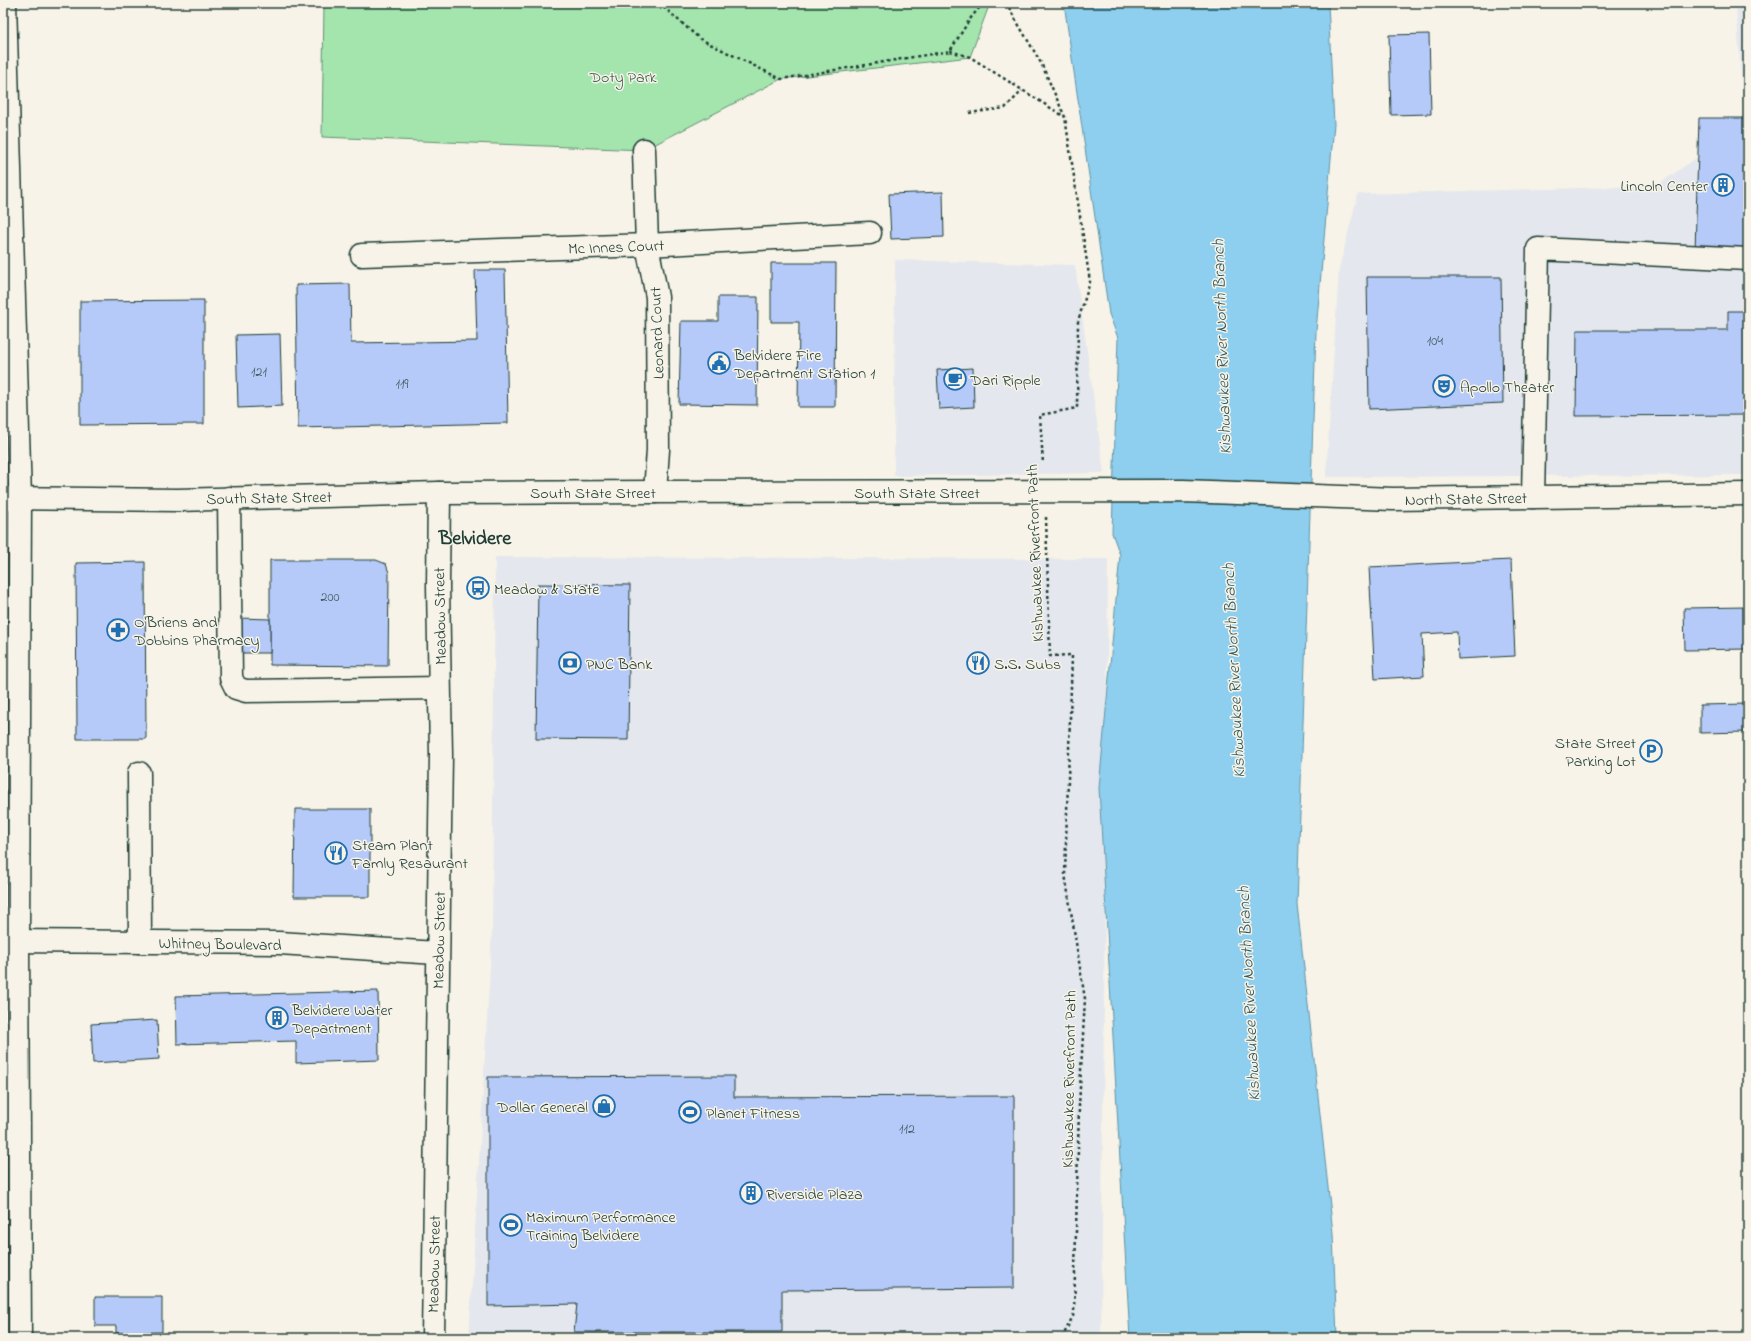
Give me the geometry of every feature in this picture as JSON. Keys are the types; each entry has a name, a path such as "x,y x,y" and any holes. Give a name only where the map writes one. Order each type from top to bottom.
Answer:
{"street":[{"path":"5,3 11,498 11,942 20,1338"},
{"name":"Leonard Court","path":"644,150 647,245 657,297 658,450 655,492"},
{"name":"Mc Innes Court","path":"362,255 647,245 870,233"},
{"path":"1533,497 1538,249 1748,259"},
{"name":"South State Street","path":"11,498 177,500 439,493 1183,491"},
{"name":"North State Street","path":"1183,491 1393,499 1748,494"},
{"name":"Meadow Street","path":"433,1338 437,953 441,754 438,586 439,493"},
{"path":"229,498 230,678 236,688 246,691 439,688"},
{"path":"139,773 140,942"},
{"name":"Whitney Boulevard","path":"11,942 279,943 437,953"}],"path":[{"path":"659,3 700,40 781,79 950,51 970,57 1065,117"},
{"path":"950,51 970,19 983,3"},
{"name":"Kishwaukee Riverfront Path","path":"1006,3 1041,63 1065,117 1090,282 1078,321 1077,408 1040,415 1050,492 1050,656 1072,655 1065,874 1085,999 1079,1106 1074,1314 1062,1338"},
{"path":"969,113 1005,108 1022,91"}],"shaded area":[{"path":"1736,3 1748,3 1748,475 1326,477 1339,269 1358,194 1656,186 1744,125"},
{"path":"895,260 1075,265 1104,473 894,476"},
{"path":"495,557 1108,559 1101,1338 469,1338 492,931"}],"green space":[{"name":"Doty Park","path":"324,3 990,3 970,57 781,79 644,150 322,137"}],"water":[{"name":"Kishwaukee River North Branch","path":"1064,3 1328,3 1334,124 1316,331 1297,904 1333,1233 1337,1338 1130,1338 1099,788 1120,555 1112,533 1118,338 1109,314"}],"building":[{"path":"1429,34 1431,114 1391,115 1389,35"},
{"name":"Lincoln Center","path":"1699,118 1748,118 1748,251 1695,251"},
{"path":"943,192 944,237 891,239 889,194"},
{"path":"771,263 836,263 835,407 798,407 799,322 771,322"},
{"path":"475,270 505,270 508,423 298,428 296,285 350,284 351,343 477,341"},
{"path":"1367,277 1501,277 1503,403 1369,409"},
{"name":"Belvidere Fire Department Station 1","path":"718,297 758,297 757,405 679,404 681,321 718,321"},
{"path":"204,300 204,424 80,425 80,301"},
{"path":"1728,311 1748,311 1748,415 1576,416 1577,330 1728,330"},
{"path":"280,334 282,406 238,408 236,335"},
{"name":"Dari Ripple","path":"973,368 974,407 939,409 937,370"},
{"path":"270,560 376,560 386,564 389,573 388,666 270,665"},
{"path":"1511,560 1515,656 1458,659 1457,632 1422,634 1424,676 1375,679 1369,567"},
{"path":"145,562 146,739 77,739 76,563"},
{"path":"538,584 630,585 628,740 536,739"},
{"path":"1747,607 1747,649 1685,650 1684,608"},
{"path":"238,618 270,619 270,653 237,653"},
{"path":"1748,704 1748,732 1700,733 1700,705"},
{"path":"295,809 370,809 370,897 294,897"},
{"name":"Belvidere Water Department","path":"378,991 379,1060 296,1063 296,1041 177,1044 176,996"},
{"path":"157,1020 159,1059 93,1063 91,1024"},
{"name":"Riverside Plaza","path":"734,1076 734,1097 1014,1096 1014,1288 782,1290 782,1332 574,1332 577,1304 488,1306 488,1077"},
{"path":"95,1297 162,1297 162,1332 116,1333 116,1326 95,1326"}],"place":[{"name":"Lincoln Center","path":"1723,185"},
{"name":"Belvidere Fire Department Station 1","path":"719,363"},
{"name":"Dari Ripple","path":"955,379"},
{"name":"Apollo Theater","path":"1444,386"},
{"name":"Meadow & State","path":"478,588"},
{"name":"O'Briens and Dobbins Pharmacy","path":"118,630"},
{"name":"PNC Bank","path":"570,663"},
{"name":"S.S. Subs","path":"978,663"},
{"name":"State Street Parking Lot","path":"1651,751"},
{"name":"Steam Plant Famly Resaurant","path":"336,853"},
{"name":"Belvidere Water Department","path":"277,1018"},
{"name":"Dollar General","path":"604,1106"},
{"name":"Planet Fitness","path":"690,1112"},
{"name":"Riverside Plaza","path":"751,1193"},
{"name":"Maximum Performance Training Belvidere","path":"511,1225"}],"district":[{"name":"Belvidere","path":"475,537"}]}
